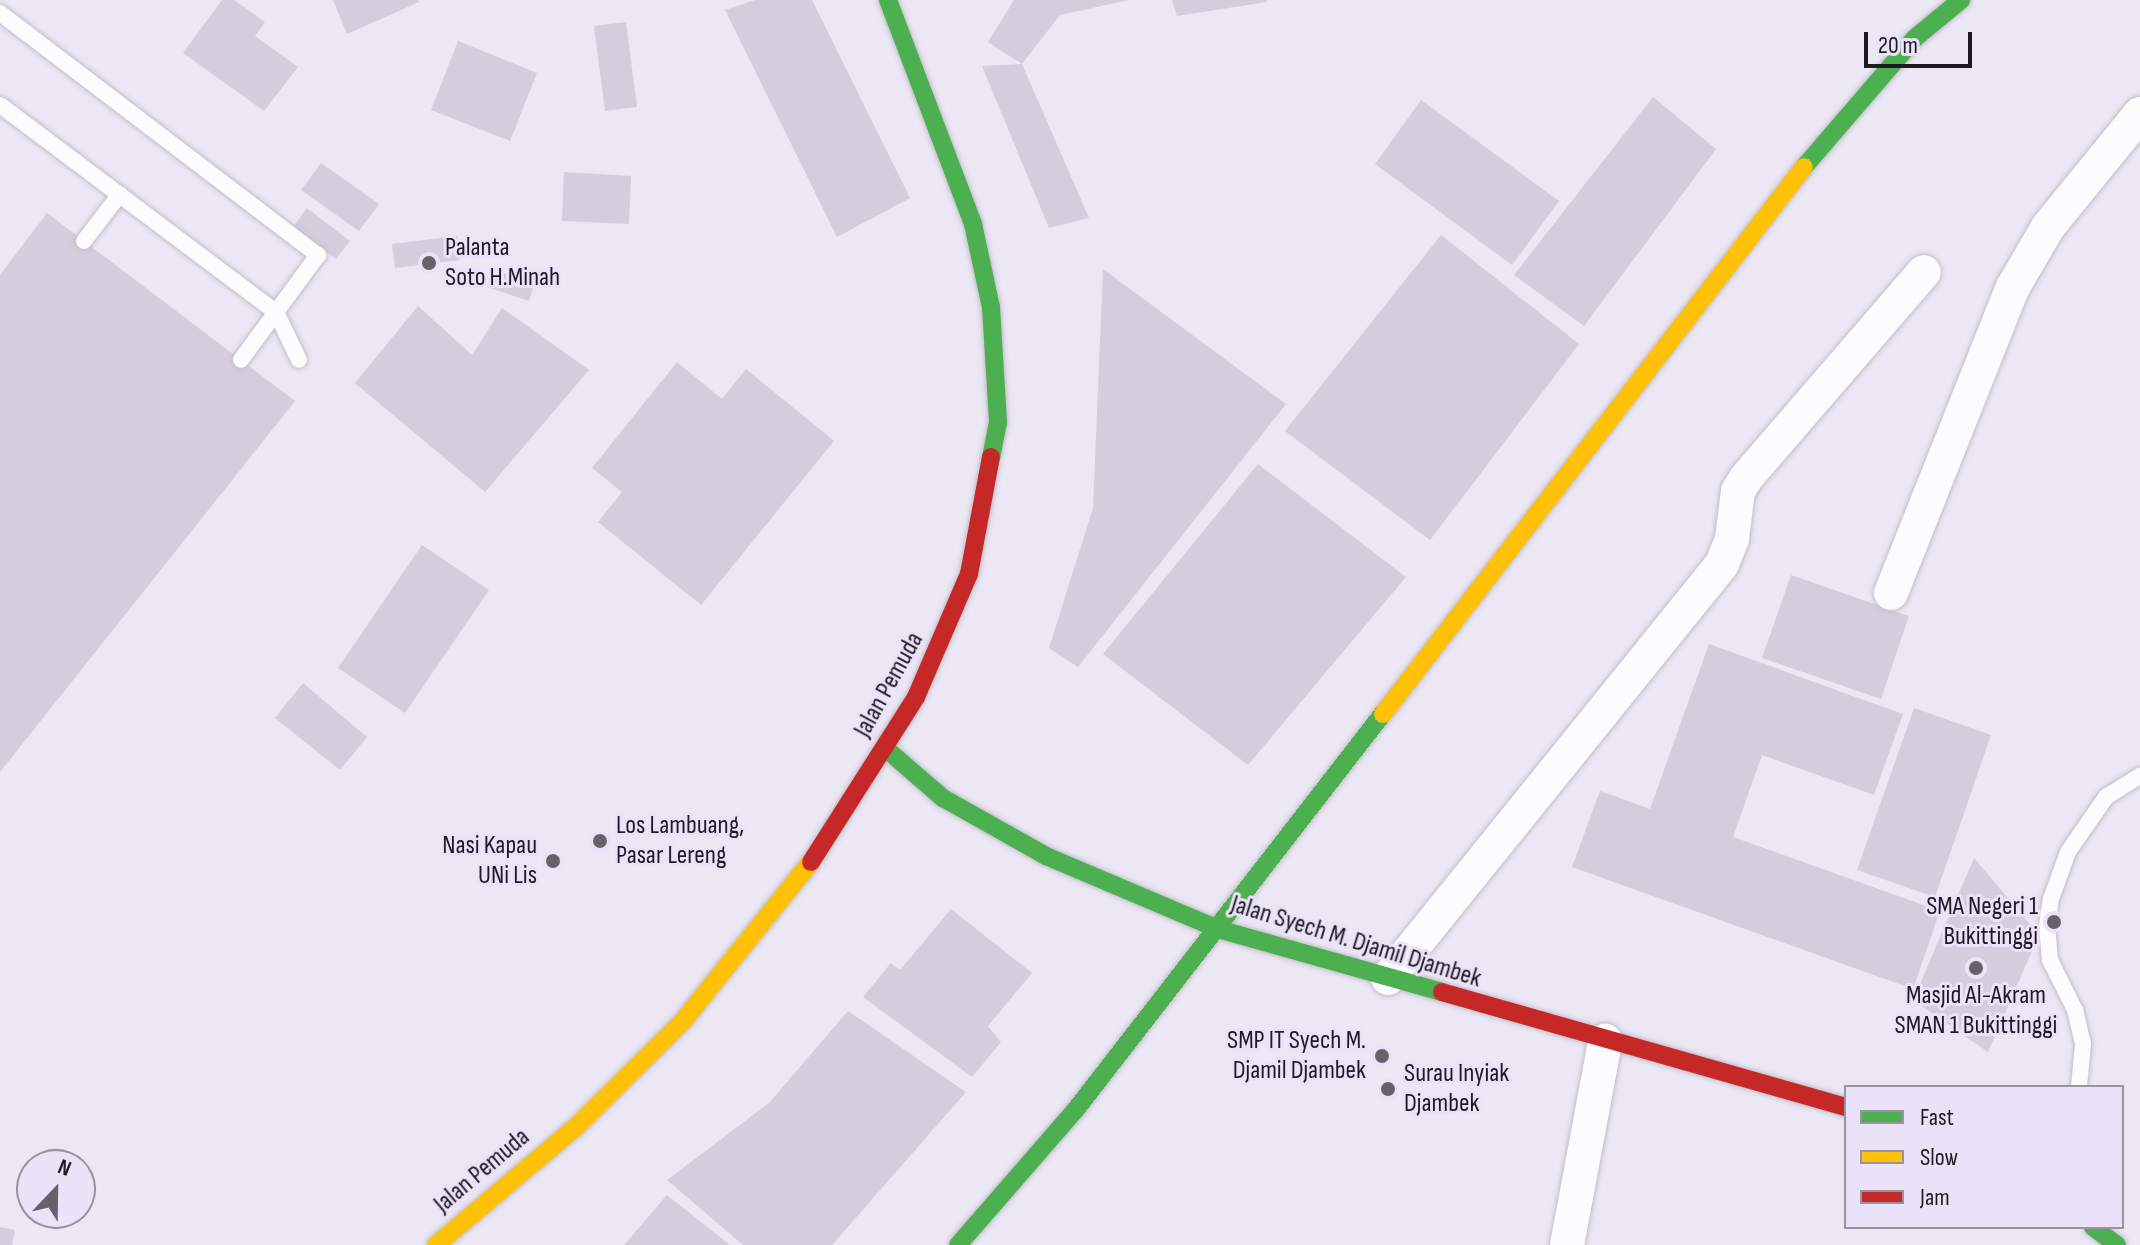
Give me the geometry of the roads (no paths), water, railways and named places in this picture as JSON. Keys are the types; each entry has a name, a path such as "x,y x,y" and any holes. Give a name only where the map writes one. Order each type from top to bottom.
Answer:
{"street":[{"name":"Jalan Pemuda","path":"436,1245 577,1126 683,1021 825,844 885,748 946,636 969,574 998,422 991,307 973,224 888,0"},
{"path":"958,1245 1077,1108 1218,929 1845,114 1915,38 1961,0"},
{"path":"1891,593 2013,287 2093,166 2140,114"},
{"path":"1388,978 1722,564 1746,478 1924,272"},
{"name":"Jalan Syech M. Djamil Djambek","path":"885,748 943,798 1046,856 1218,929 1844,1106"},
{"path":"1567,1245 1605,1041"},
{"path":"2096,1229 2117,1245"}],"lane":[{"path":"0,13 318,255 241,360"},
{"path":"0,105 276,312 299,360"},
{"path":"84,241 120,194"},
{"path":"2079,1085 2083,1044 2075,1010 2050,960 2047,926 2051,899 2068,852 2106,797 2140,776"}],"place":[{"name":"Palanta Soto H.Minah","path":"429,263"},
{"name":"Los Lambuang, Pasar Lereng","path":"600,841"},
{"name":"Nasi Kapau UNi Lis","path":"553,861"},
{"name":"SMA Negeri 1 Bukittinggi","path":"2054,922"},
{"name":"Masjid Al-Akram SMAN 1 Bukittinggi","path":"1976,968"},
{"name":"SMP IT Syech M. Djamil Djambek","path":"1382,1056"},
{"name":"Surau Inyiak Djambek","path":"1388,1089"}]}
